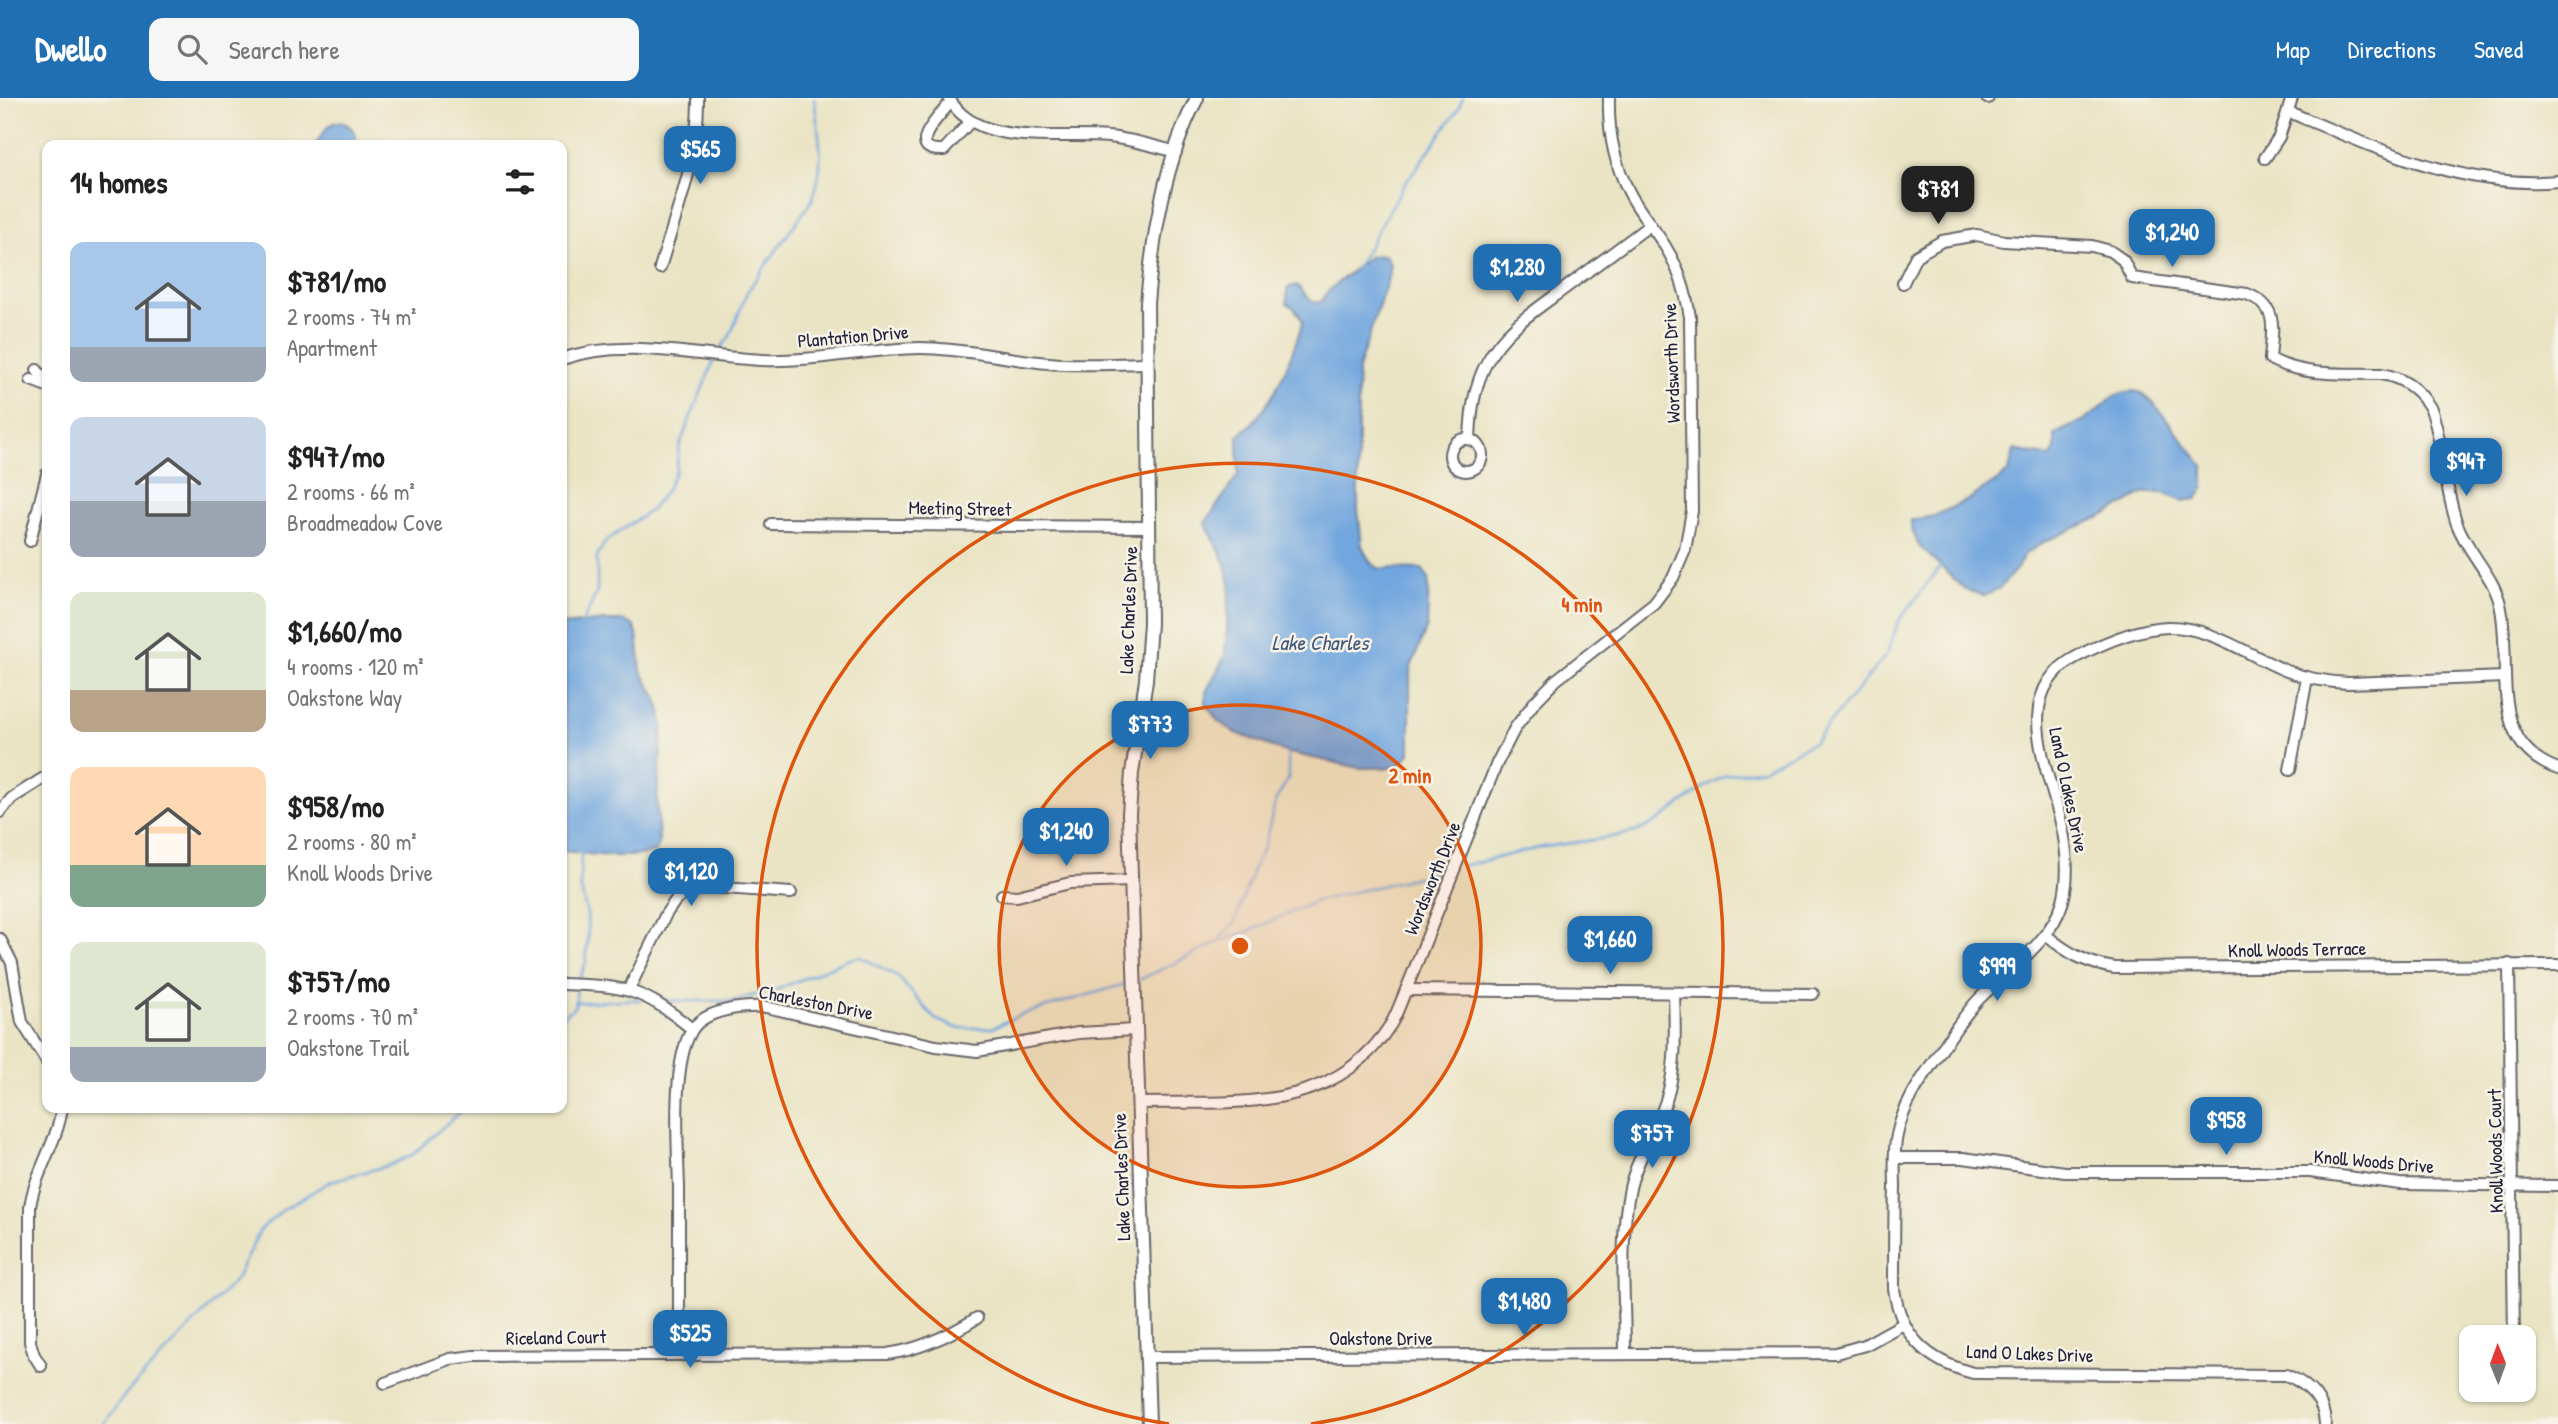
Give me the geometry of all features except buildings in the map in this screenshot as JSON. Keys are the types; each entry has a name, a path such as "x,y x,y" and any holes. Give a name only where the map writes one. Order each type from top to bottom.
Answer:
{"street":[{"path":"660,268 692,158 697,130 698,98"},
{"name":"Lake Charles Drive","path":"1149,1424 1129,814 1132,773 1146,680 1150,623 1147,303 1151,256 1160,209 1177,152 1198,98"},
{"name":"Wordsworth Drive","path":"1138,1103 1269,1100 1317,1088 1347,1071 1372,1049 1391,1024 1497,763 1515,728 1556,680 1654,603 1673,578 1685,550 1692,511 1690,317 1678,270 1629,192 1615,157 1609,119 1609,98"},
{"path":"2265,158 2279,137 2292,98"},
{"path":"970,121 944,150 934,151 928,146 926,131 950,100 970,121 999,132 1107,137 1177,152"},
{"path":"2289,112 2409,160 2496,180 2522,183 2558,181"},
{"path":"1470,439 1471,411 1477,385 1487,361 1502,339 1523,320 1650,225"},
{"path":"1903,283 1916,256 1942,241 1961,236 1977,235 2004,241 2092,246 2110,251 2123,260 2132,278 2247,294 2262,300 2271,312 2270,359 2287,368 2305,372 2391,375 2410,384 2425,398 2434,419 2458,525 2468,548 2492,583 2500,602 2508,713 2517,738 2537,759 2558,769"},
{"name":"Plantation Drive","path":"567,358 603,349 635,348 762,360 922,348 1062,364 1147,363"},
{"path":"34,375 42,381"},
{"path":"30,541 42,494"},
{"name":"Meeting Street","path":"771,524 1150,527"},
{"name":"Land O Lakes Drive","path":"2325,1424 2317,1396 2299,1380 2287,1375 1973,1373 1952,1367 1934,1357 1903,1324 1894,1289 1895,1158 1900,1121 1911,1096 1975,1002 2046,935 2062,904 2067,871 2062,827 2039,743 2037,720 2044,691 2059,670 2078,655 2131,634 2151,628 2171,627 2206,634 2307,678 2349,683 2505,677"},
{"path":"2290,770 2307,678"},
{"path":"0,812 12,798 42,779"},
{"path":"1002,895 1017,896 1070,883 1131,881"},
{"path":"629,989 666,914 675,901 687,892 711,887 791,893"},
{"name":"Knoll Woods Terrace","path":"2046,935 2077,958 2114,968 2558,965"},
{"path":"0,939 12,962 22,1022 42,1054"},
{"name":"Knoll Woods Court","path":"2510,964 2514,1325"},
{"path":"567,984 629,989 655,1001 692,1028 681,1064 678,1109 679,1354"},
{"path":"1406,990 1813,994"},
{"path":"1625,1353 1627,1204 1637,1165 1662,1113 1671,1084 1675,1054 1674,993"},
{"name":"Charleston Drive","path":"692,1028 722,1011 742,1006 796,1013 936,1046 978,1051 1078,1032 1136,1030"},
{"path":"41,1366 30,1342 30,1207 61,1113"},
{"name":"Knoll Woods Drive","path":"1895,1158 1963,1158 2065,1172 2310,1172 2400,1184 2558,1186"},
{"name":"Riceland Court","path":"385,1382 450,1359 474,1356 887,1354 922,1345 958,1330 977,1318"},
{"name":"Oakstone Drive","path":"1147,1357 1836,1353 1865,1345 1903,1324"}],"water":[{"path":"336,122 345,124 352,128 355,140 318,140 328,126"},
{"name":"Lake Charles","path":"1385,255 1390,264 1388,278 1358,369 1358,509 1362,546 1370,562 1378,568 1422,569 1429,579 1427,627 1410,670 1410,754 1395,768 1360,768 1285,752 1234,732 1217,720 1206,704 1206,692 1225,656 1230,584 1226,564 1205,523 1238,475 1238,436 1271,399 1298,337 1303,321 1287,303 1287,288 1297,285 1312,302 1321,302 1329,290 1370,256"},
{"path":"2135,391 2142,393 2153,403 2204,467 2204,488 2197,499 2181,501 2164,493 2145,493 2107,514 2044,542 2024,555 2018,567 2001,587 1985,596 1966,590 1919,546 1911,520 1934,516 1966,501 2001,478 2009,471 2014,450 2051,457 2055,449 2055,435 2085,420 2114,397"},
{"path":"623,621 633,625 637,634 641,671 656,697 663,726 657,801 659,845 655,852 609,856 567,852 567,625"}],"waterway":[{"path":"718,352 730,336 747,292 812,200 820,162 814,98"},
{"path":"1356,269 1402,188 1457,111 1463,98"},
{"path":"582,624 597,592 597,556 606,541 651,510 667,489 676,470 679,448 687,426 715,358"},
{"path":"1461,866 1543,847 1638,831 1657,822 1707,785 1726,775 1763,769 1814,742 1887,654 1898,622 1940,567"},
{"path":"1219,942 1234,924 1264,846 1276,800 1288,779 1288,753"},
{"path":"578,983 586,962 588,933 587,914 580,885 581,853"},
{"path":"1139,980 1316,901 1451,869"},
{"path":"661,1001 733,1001 778,989 861,957 897,976 935,1019 957,1028 992,1028 1020,1015 1129,983"},
{"path":"567,1013 575,1006 577,989"},
{"path":"574,1002 640,1000"},
{"path":"104,1424 124,1396 236,1279 260,1230 284,1209 331,1181 390,1165 412,1155 458,1113"}]}
